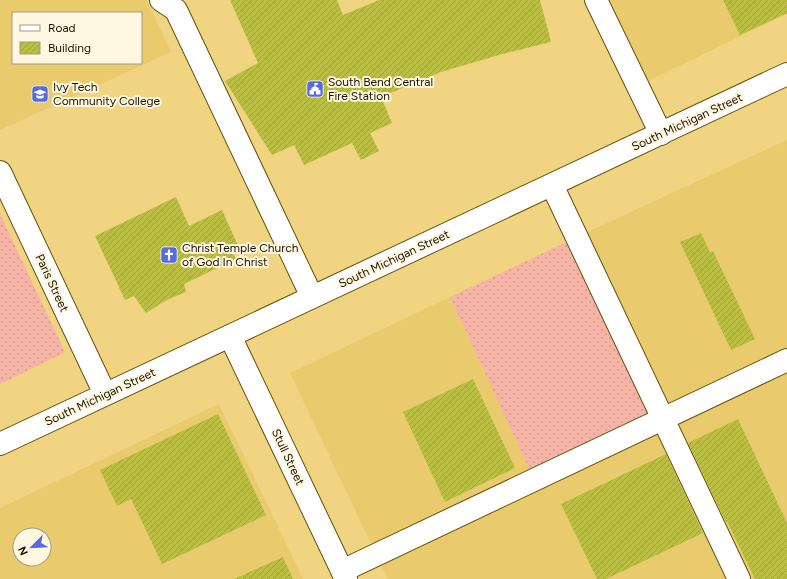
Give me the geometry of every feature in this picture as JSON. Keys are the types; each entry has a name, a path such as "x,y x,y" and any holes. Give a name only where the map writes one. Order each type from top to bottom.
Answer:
{"main road":[{"path":"596,0 661,134"},
{"path":"175,3 312,297"},
{"name":"South Michigan Street","path":"0,444 787,74"},
{"name":"Paris Street","path":"0,172 105,394"},
{"path":"552,184 739,579"},
{"name":"Stull Street","path":"230,336 344,575"},
{"path":"344,575 787,360"}],"shaded area":[{"name":"Ivy Tech Community College","path":"0,0 147,0 171,52 0,130"},
{"path":"607,0 787,0 787,14 646,82"},
{"path":"787,140 787,354 665,411 581,235"},
{"path":"0,214 65,352 0,384"},
{"path":"571,240 654,418 532,475 450,297"},
{"path":"450,297 532,475 374,550 290,373"},
{"path":"787,369 787,579 748,579 674,422"},
{"path":"219,404 303,579 0,579 0,508"},
{"path":"658,430 729,579 388,579 379,561"}],"building":[{"name":"South Bend Central Fire Station","path":"230,0 337,0 343,15 379,0 540,0 551,42 441,72 381,97 392,123 370,133 379,151 361,160 352,143 304,165 294,145 272,155 225,81 258,63"},
{"path":"723,0 787,0 787,13 740,35"},
{"name":"Christ Temple Church of God In Christ","path":"176,197 189,226 222,210 239,248 232,251 236,259 184,284 186,292 169,299 146,313 134,296 125,300 95,236"},
{"path":"701,233 710,252 713,251 755,339 731,350 680,242"},
{"path":"473,379 515,468 445,502 403,412"},
{"path":"218,414 266,515 162,564 131,499 117,506 100,470"},
{"path":"738,419 787,523 787,579 755,579 688,443"},
{"path":"666,454 703,533 606,579 597,579 561,504"},
{"path":"283,557 293,579 234,579"}],"place":[{"name":"South Bend Central Fire Station","path":"315,89"},
{"name":"Ivy Tech Community College","path":"40,94"},
{"name":"Christ Temple Church of God In Christ","path":"169,255"}]}
